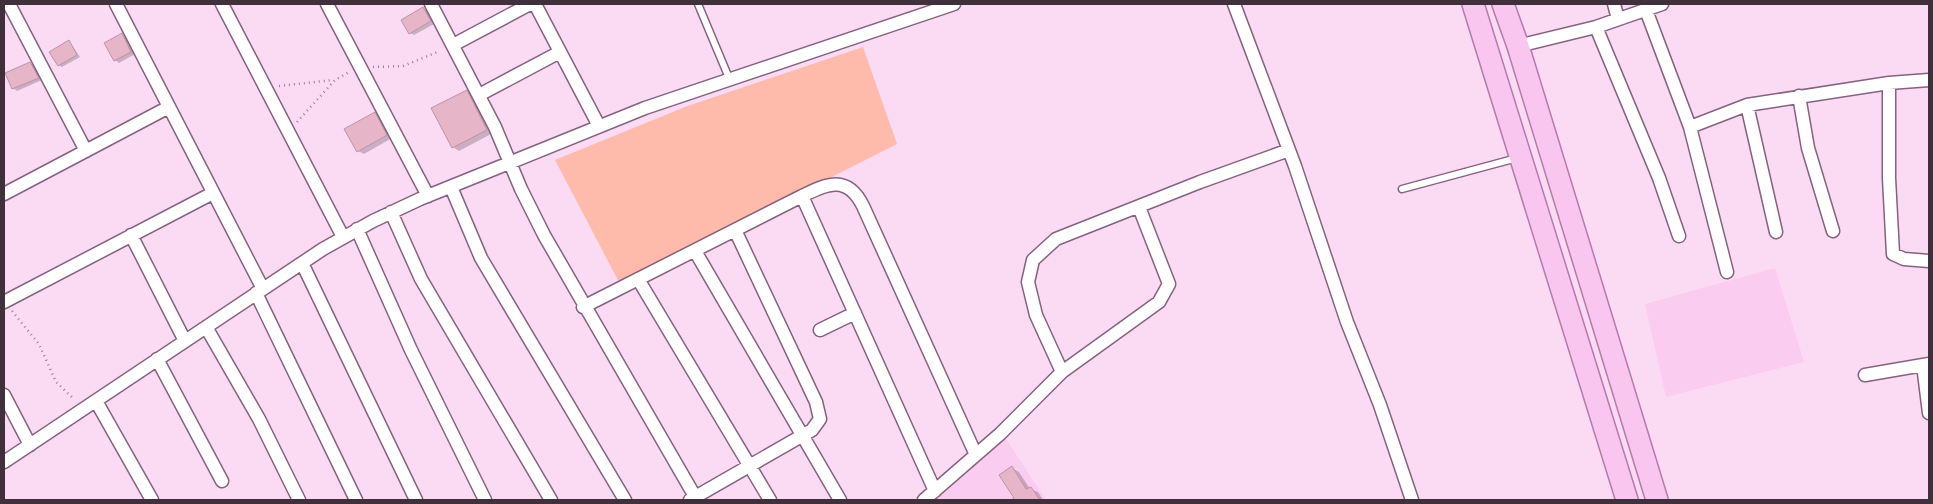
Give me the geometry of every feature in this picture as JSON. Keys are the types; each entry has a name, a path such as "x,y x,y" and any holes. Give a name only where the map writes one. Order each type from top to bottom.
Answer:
{"main road":[{"path":"1473,4 1627,500"},
{"path":"1503,4 1518,46 1657,500"}],"street":[{"path":"9,4 86,151"},
{"path":"116,4 213,192 356,500"},
{"path":"222,4 342,237"},
{"path":"327,4 428,196"},
{"path":"431,4 479,94 535,220 694,499 802,436 819,422 819,409 735,230"},
{"path":"453,45 530,4"},
{"path":"535,4 599,126"},
{"path":"4,462 302,262 342,237 391,212 599,126 729,78 954,4"},
{"path":"1234,4 1289,150 1347,322 1380,405 1412,500"},
{"path":"1614,4 1618,19"},
{"path":"1518,46 1596,27 1662,4"},
{"path":"1646,10 1690,126 1727,272"},
{"path":"1596,27 1659,178 1679,236"},
{"path":"479,94 560,52"},
{"path":"1690,126 1748,105 1889,83 1929,80"},
{"path":"1889,83 1889,178 1893,254 1904,258 1929,260"},
{"path":"1799,96 1808,148 1833,230"},
{"path":"1748,105 1776,232"},
{"path":"4,194 169,107"},
{"path":"1062,372 1036,316 1028,282 1033,260 1056,239 1289,150"},
{"path":"583,307 802,196 824,186 838,184 850,189 859,199 976,455"},
{"path":"451,187 481,258 625,500"},
{"path":"7,306 131,235 213,192"},
{"path":"802,196 935,490"},
{"path":"924,500 976,455 1062,372 1159,302 1169,284 1139,207"},
{"path":"391,212 421,279 551,500"},
{"path":"357,229 411,350 485,500"},
{"path":"131,235 185,341"},
{"path":"695,250 840,500"},
{"path":"302,262 416,500"},
{"path":"638,279 770,500"},
{"path":"820,330 855,313"},
{"path":"206,327 259,419 299,500"},
{"path":"157,359 222,481"},
{"path":"1865,375 1926,364 1929,413"},
{"path":"4,395 30,445"},
{"path":"90,404 152,500"}],"lane":[{"path":"698,4 729,78"},
{"path":"1402,189 1521,157"}],"path":[{"path":"265,88 335,80"},
{"path":"7,306 39,344 56,382 90,404"}],"shaded area":[{"path":"863,47 897,144 620,284 555,160 685,107"},
{"path":"1775,268 1804,362 1666,397 1645,304"},
{"path":"1004,436 1046,500 934,500"}],"building":[{"path":"423,7 431,21 409,34 401,20"},
{"path":"122,33 131,52 114,61 104,43"},
{"path":"69,40 77,55 58,66 49,52"},
{"path":"30,62 39,78 12,89 5,73"},
{"path":"467,90 487,130 452,148 431,108"},
{"path":"375,112 387,135 357,152 344,129"},
{"path":"1012,466 1026,489 1031,487 1040,500 1011,500 1014,498 999,475"}]}
